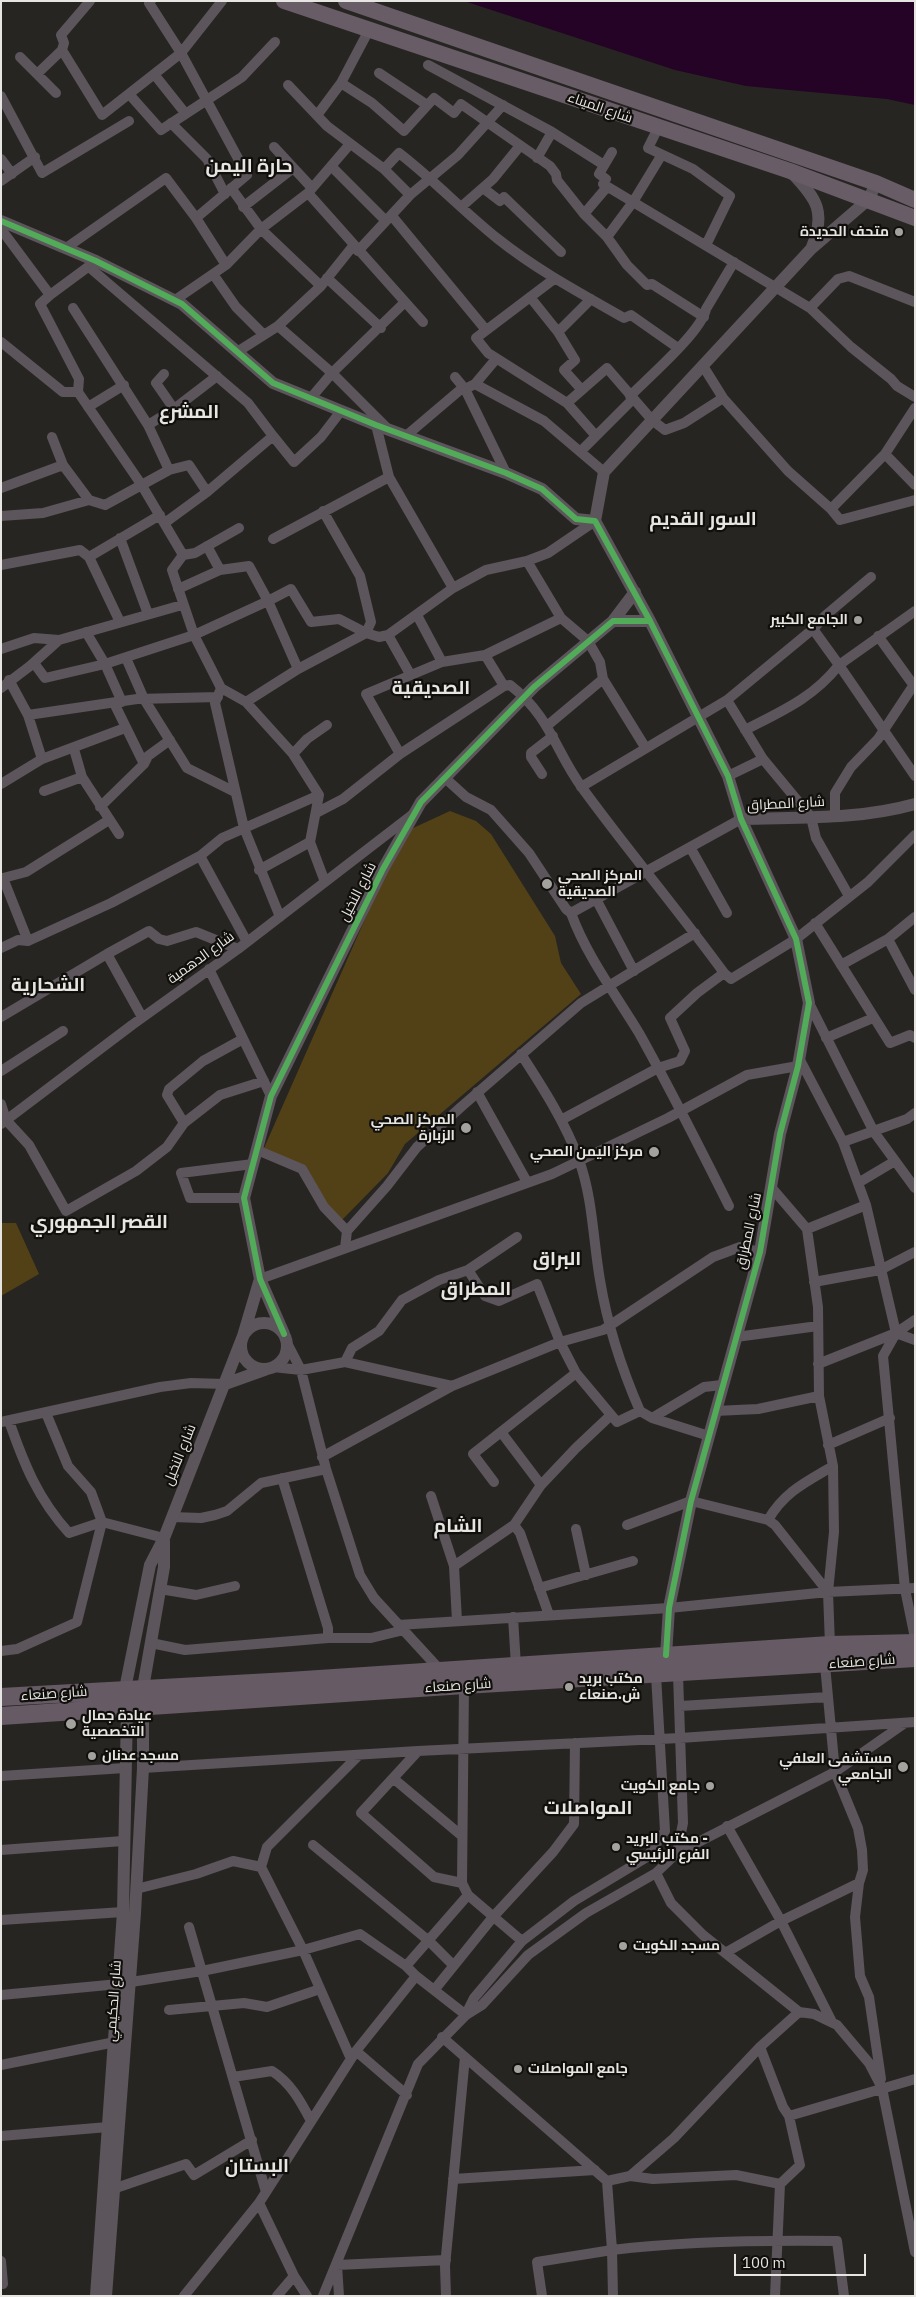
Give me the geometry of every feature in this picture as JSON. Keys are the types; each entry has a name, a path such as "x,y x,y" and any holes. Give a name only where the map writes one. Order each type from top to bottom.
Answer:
{"highway":[{"name":"شارع صنعاء","path":"288,1689 441,1671 830,1645 915,1643"},
{"name":"شارع صنعاء","path":"1,1716 135,1708 255,1691 464,1685 678,1674 915,1658"},
{"name":"شارع صنعاء","path":"1,1697 143,1688 255,1691"}],"main road":[{"name":"شارع الميناء","path":"284,1 790,171 915,218"},
{"path":"346,1 876,183 915,200"}],"street":[{"path":"36,74 62,50 64,43 61,36 90,1"},
{"path":"151,1 149,3 181,52 246,175 196,218"},
{"path":"62,50 102,115 181,52 222,1"},
{"path":"318,114 341,83 369,30"},
{"path":"129,94 161,130 242,77 275,42"},
{"path":"20,57 56,93"},
{"path":"428,65 552,132 604,165"},
{"path":"379,73 427,105"},
{"path":"154,74 185,113"},
{"path":"341,83 372,103 404,131 434,98 454,113 461,104 485,124 537,158 556,174 557,180 584,214 606,237 627,265 647,285 652,284 704,317"},
{"path":"288,84 318,114 326,126 384,169 410,195"},
{"path":"1,96 42,173 129,121"},
{"path":"237,352 278,326 356,248 389,218 410,195 458,155 503,105"},
{"path":"171,123 207,159 228,191 262,229 381,328"},
{"path":"658,128 648,148 661,156 693,169 730,196 706,245"},
{"path":"537,158 552,132"},
{"path":"174,300 226,265 262,229 310,191 350,144"},
{"path":"274,147 356,248 423,322"},
{"path":"461,207 493,179 519,147"},
{"path":"612,152 599,174 606,179 603,184 810,308 851,347 897,386 915,397"},
{"path":"384,169 399,153 431,177 461,207 498,239 554,279 624,318 631,315 678,348"},
{"path":"606,237 633,202 661,156"},
{"path":"1,181 35,157"},
{"path":"1,159 12,174"},
{"path":"331,166 389,218 486,330"},
{"path":"243,207 292,169"},
{"path":"790,171 810,193 819,211 819,230 811,249"},
{"path":"66,248 166,178 196,218 226,265"},
{"path":"571,913 742,819 728,776 700,716 635,592 594,521 604,472 811,249 870,200 876,183"},
{"path":"584,214 607,187"},
{"path":"483,188 500,201 504,197 561,252"},
{"path":"1,221 66,248 93,264 182,304 273,383 341,411 506,472 542,490 576,519 594,521"},
{"path":"1,228 50,295"},
{"path":"581,450 632,398 704,317 706,309 734,262"},
{"path":"93,264 40,304 78,379 78,392 163,518 183,555"},
{"path":"93,264 248,404 294,462 321,437 341,411"},
{"path":"213,274 236,307 264,335"},
{"path":"810,308 838,279 849,276 915,302"},
{"path":"554,279 476,338 488,353 496,359 566,403 596,436"},
{"path":"530,297 558,332 575,360 564,370 581,389"},
{"path":"558,332 591,299"},
{"path":"310,399 332,373 381,328 405,302"},
{"path":"73,308 148,424 168,470"},
{"path":"278,326 332,373 381,426 390,477 453,588"},
{"path":"1,342 63,392 78,392"},
{"path":"406,435 460,390 470,386 496,359"},
{"path":"703,366 723,398 788,471 840,520 915,500"},
{"path":"566,403 607,368 652,420 665,430 673,428 710,408 723,398"},
{"path":"164,374 156,383 174,409"},
{"path":"148,424 174,409 217,376"},
{"path":"455,377 544,421 581,450 604,472"},
{"path":"88,407 124,385"},
{"path":"470,386 506,472"},
{"path":"830,509 885,454 915,408"},
{"path":"89,557 120,538 163,518 207,492 273,436"},
{"path":"52,437 63,465 89,500"},
{"path":"885,454 914,484"},
{"path":"1,488 63,465"},
{"path":"1,516 43,513 89,500 105,505 168,470 189,465 207,492"},
{"path":"273,539 390,477"},
{"path":"246,702 298,669 366,633 371,622 360,576 324,511"},
{"path":"34,663 45,678 105,664 194,635 291,590 311,622 339,619 366,633 379,637 388,634 417,615 453,588 486,570 527,561 548,553 594,521"},
{"path":"239,528 194,553 183,555 172,570 182,605 219,692 215,703 244,828 259,870 280,917"},
{"path":"120,538 148,614"},
{"path":"207,546 220,570"},
{"path":"1,565 80,550 89,557 120,622"},
{"path":"527,561 561,618 588,641 600,662 603,679 645,747"},
{"path":"178,589 220,570 249,566 268,601 298,669"},
{"path":"581,787 645,747 727,700 813,629 826,615 871,577"},
{"name":"شارع النخيل","path":"285,1337 260,1279 244,1198 271,1096 383,869 422,802 524,696 613,621 635,592"},
{"path":"1,648 34,638 59,640 182,605"},
{"path":"746,730 806,699 826,682 839,665 915,611"},
{"path":"417,615 442,662"},
{"path":"400,754 366,694 442,662 485,656 561,618"},
{"path":"613,621 650,621"},
{"path":"813,629 915,776"},
{"path":"86,632 105,664 125,728 144,764"},
{"path":"388,634 410,674"},
{"path":"835,816 835,794 851,767 883,730 914,683 878,636"},
{"path":"42,759 28,715 5,684 34,663 59,640"},
{"path":"485,656 504,686"},
{"path":"126,658 144,699 187,768 235,792"},
{"path":"548,725 603,679"},
{"path":"316,813 343,799 400,754 504,686 510,685 524,696 548,725 581,787 724,973 731,978 796,939 868,882 914,839"},
{"path":"28,715 118,702 219,692 246,702 294,754 319,794 310,842 325,882"},
{"path":"727,700 763,759 810,817 816,838 849,896"},
{"path":"294,754 307,739 327,725"},
{"path":"1,784 42,759 74,749 125,728"},
{"path":"542,774 531,757 532,753 553,736"},
{"path":"100,807 144,764 148,756 170,740"},
{"path":"74,749 82,777 108,820 119,834"},
{"path":"728,776 763,759"},
{"path":"44,791 82,777"},
{"path":"445,778 466,797 491,810 528,853 566,909 571,913 580,938 610,984 682,1111 729,1206"},
{"path":"1,948 18,940 28,941 110,903 200,856 222,838 319,794"},
{"name":"شارع المطراق","path":"666,1655 669,1608 691,1501 760,1252 780,1134 799,1062 809,1004 796,939 742,819 835,816 886,812 915,804"},
{"name":"شارع الدهمية","path":"4,1122 142,1018 238,949 415,813"},
{"path":"28,941 2,878 26,872 108,820"},
{"path":"259,870 310,842"},
{"path":"690,847 727,913"},
{"path":"200,856 246,942"},
{"path":"596,899 634,971"},
{"path":"841,965 888,939 915,917"},
{"path":"815,923 890,1043 913,1035"},
{"path":"1,1017 148,931 158,939 167,941 196,932 238,949"},
{"path":"345,1248 347,1231 387,1186 417,1147 477,1092 581,1003 694,933"},
{"path":"888,939 915,990"},
{"path":"107,954 142,1018"},
{"path":"210,970 271,1096"},
{"path":"561,1120 658,1068 680,1061 685,1051 670,1018 686,1002 724,973"},
{"path":"809,1004 874,1132 915,1188"},
{"path":"826,1038 873,1018"},
{"path":"1,1071 63,1031"},
{"path":"184,1122 167,1095 169,1089 203,1061 243,1039"},
{"path":"521,1054 554,1104 579,1160 590,1201 600,1282 630,1390 640,1411 652,1418 708,1436"},
{"path":"260,1279 527,1182 579,1160 682,1111 747,1075 799,1062 843,1142 866,1205 896,1333 883,1356 915,1638"},
{"path":"1,1104 4,1122 29,1145 66,1211 136,1171 167,1147 184,1122 220,1095 264,1081"},
{"path":"477,1092 527,1182"},
{"path":"843,1142 874,1132 906,1119 915,1113"},
{"path":"257,1150 302,1169 324,1207 347,1231"},
{"path":"858,1183 895,1161"},
{"path":"244,1198 190,1198 181,1173 253,1164"},
{"path":"771,1187 807,1229 814,1282 818,1326 819,1396 833,1466 834,1532 828,1592 830,1645"},
{"path":"807,1229 866,1205"},
{"path":"345,1362 352,1348 379,1331 402,1300 439,1280 468,1270 517,1237"},
{"path":"322,1457 452,1386 560,1342 603,1330 713,1257 740,1247 760,1252"},
{"path":"814,1282 880,1270 915,1252"},
{"path":"468,1270 485,1296 499,1301 537,1284 560,1342 576,1373 617,1422 640,1411"},
{"name":"شارع النخيل","path":"125,1689 150,1565 164,1538 243,1336 260,1279"},
{"path":"818,1364 896,1333 915,1320"},
{"path":"441,1671 374,1598 360,1575 322,1457 301,1370 285,1337 273,1325 259,1324 247,1330 243,1336 242,1352 246,1360 260,1368 271,1367 301,1370 345,1362 452,1386"},
{"path":"736,1337 818,1326"},
{"path":"896,1333 915,1340"},
{"path":"164,1538 102,1522 70,1533 50,1512 25,1468 5,1421 160,1387 192,1383 224,1384 271,1367 284,1356 285,1337"},
{"path":"494,1482 473,1454 576,1373"},
{"path":"652,1418 704,1387 722,1385"},
{"path":"715,1411 758,1409 819,1396"},
{"path":"1,1651 17,1649 77,1622 102,1522 91,1492 68,1466 63,1450 46,1413"},
{"path":"454,1566 514,1526 542,1485 576,1448 611,1415"},
{"path":"828,1446 890,1418"},
{"path":"501,1432 542,1485"},
{"path":"768,1520 777,1504 788,1493 833,1466"},
{"path":"172,1517 201,1518 215,1515 227,1511 261,1483 326,1469"},
{"path":"282,1478 328,1628 328,1638"},
{"path":"431,1496 454,1566 457,1621"},
{"path":"627,1525 691,1501 768,1520 775,1525 828,1592"},
{"path":"514,1526 520,1533 549,1615"},
{"path":"576,1529 586,1575"},
{"name":"شارع النخيل","path":"143,1688 164,1567 164,1538"},
{"path":"539,1588 633,1561"},
{"path":"160,1589 196,1595 235,1586"},
{"path":"151,1643 185,1650 328,1638 371,1638 401,1627 457,1621 669,1608 828,1592 910,1589"},
{"path":"512,1617 516,1666"},
{"path":"825,1665 835,1772 858,1828 863,1870 859,1883 855,1917 860,1976 869,1997 882,2088 915,2252"},
{"path":"678,1674 683,1823 678,1853"},
{"path":"466,2014 474,1998 522,1941 574,1901 647,1858 665,1831 656,1675"},
{"path":"464,1685 465,1748 462,1883 468,1895 522,1941"},
{"path":"680,1706 828,1697"},
{"name":"شارع الحكيمي","path":"96,2296 115,2042 125,1983 136,1889 143,1768 135,1708"},
{"name":"شارع الحكيمي","path":"106,2296 116,2188 125,1983 123,1912 125,1768 135,1708"},
{"path":"143,1768 465,1748 680,1738 910,1722"},
{"path":"323,2296 407,2095 418,2064 442,2037 466,2014 482,2005 528,1955 586,1913 656,1874 678,1853 727,1826 835,1772 910,1722"},
{"path":"436,1989 492,1917 553,1852 574,1824 576,1743"},
{"path":"418,1751 361,1813 434,1877 462,1883"},
{"path":"359,1754 267,1847 261,1867 304,1950 320,1989 353,2055 407,2095"},
{"path":"1,1776 125,1768"},
{"path":"394,1779 462,1836"},
{"path":"727,1826 781,1921 830,2020 869,2063 882,2088"},
{"path":"1,1850 124,1841"},
{"path":"312,1845 430,1941 453,1965"},
{"path":"136,1889 196,1874 233,1861 261,1867"},
{"path":"656,1874 671,1903 725,1953 799,2012 814,2014 830,2020"},
{"path":"725,1953 781,1921 859,1883"},
{"path":"406,1966 430,1941 468,1895"},
{"path":"1,1920 123,1912"},
{"path":"189,1927 266,2192"},
{"path":"1,1995 125,1983 202,1971 304,1950 360,1934 406,1966 416,1976 436,1989 466,2014"},
{"path":"184,2296 259,2203 353,2055 416,1976"},
{"path":"169,2010 212,2008 244,2003 267,2007 320,1989"},
{"path":"630,2176 674,2138 760,2047 799,2012"},
{"path":"442,2037 607,2181 613,2296"},
{"path":"1,2065 115,2042"},
{"path":"760,2047 783,2106 789,2116 800,2165 780,2184 775,2296"},
{"path":"446,2296 446,2260 465,2058"},
{"path":"233,2077 272,2071 281,2077 300,2099 311,2121"},
{"path":"789,2116 915,2079"},
{"path":"1,2136 108,2127"},
{"path":"116,2188 186,2164 194,2175 252,2140"},
{"path":"453,2179 595,2170"},
{"path":"607,2181 630,2176 652,2179 736,2175 780,2184"},
{"path":"259,2203 294,2276 307,2296"},
{"path":"542,2296 536,2262 655,2245 778,2241 837,2241 844,2296"},
{"path":"337,2265 446,2260"},
{"path":"1,2261 3,2296"},
{"path":"337,2265 340,2296"},
{"path":"277,2296 294,2276"}],"shaded area":[{"path":"464,1 915,1 915,105 887,99 746,86 675,70"},
{"path":"450,811 476,821 491,834 555,936 561,963 581,994 405,1144 388,1173 343,1219 329,1218 303,1171 264,1148 388,867 411,829"},
{"path":"1,1223 16,1223 39,1274 1,1296"}],"cycle path":[{"path":"1,221 96,261 182,304 273,383 376,425 506,473 542,489 576,519 595,521 650,621 728,776 741,819 796,939 809,1003 798,1066 780,1134 760,1252 691,1501 669,1608 666,1655"},
{"path":"284,1334 260,1279 244,1198 271,1096 383,869 421,802 534,687 613,621 650,621"}],"place":[{"name":"متحف الحديدة","path":"899,232"},
{"name":"الجامع الكبير","path":"858,620"},
{"name":"المركز الصحي الصديقية","path":"547,884"},
{"name":"المركز الصحي الزبارة","path":"466,1128"},
{"name":"مركز اليمن الصحي","path":"654,1152"},
{"name":"مكتب بريد ش.صنعاء","path":"569,1687"},
{"name":"عيادة جمال التخصصية","path":"71,1724"},
{"name":"مسجد عدنان","path":"92,1756"},
{"name":"مستشفى العلفي الجامعي","path":"903,1767"},
{"name":"جامع الكويت","path":"710,1786"},
{"name":"مكتب البريد - الفرع الرئيسي","path":"616,1847"},
{"name":"مسجد الكويت","path":"623,1946"},
{"name":"جامع المواصلات","path":"518,2069"}],"district":[{"name":"حارة اليمن","path":"249,167"},
{"name":"المشرع","path":"189,413"},
{"name":"السور القديم","path":"703,520"},
{"name":"الصديقية","path":"431,689"},
{"name":"الشحارية","path":"48,986"},
{"name":"القصر الجمهوري","path":"99,1223"},
{"name":"البراق","path":"557,1260"},
{"name":"المطراق","path":"476,1290"},
{"name":"الشام","path":"458,1527"},
{"name":"المواصلات","path":"588,1809"},
{"name":"البستان","path":"257,2167"}]}
